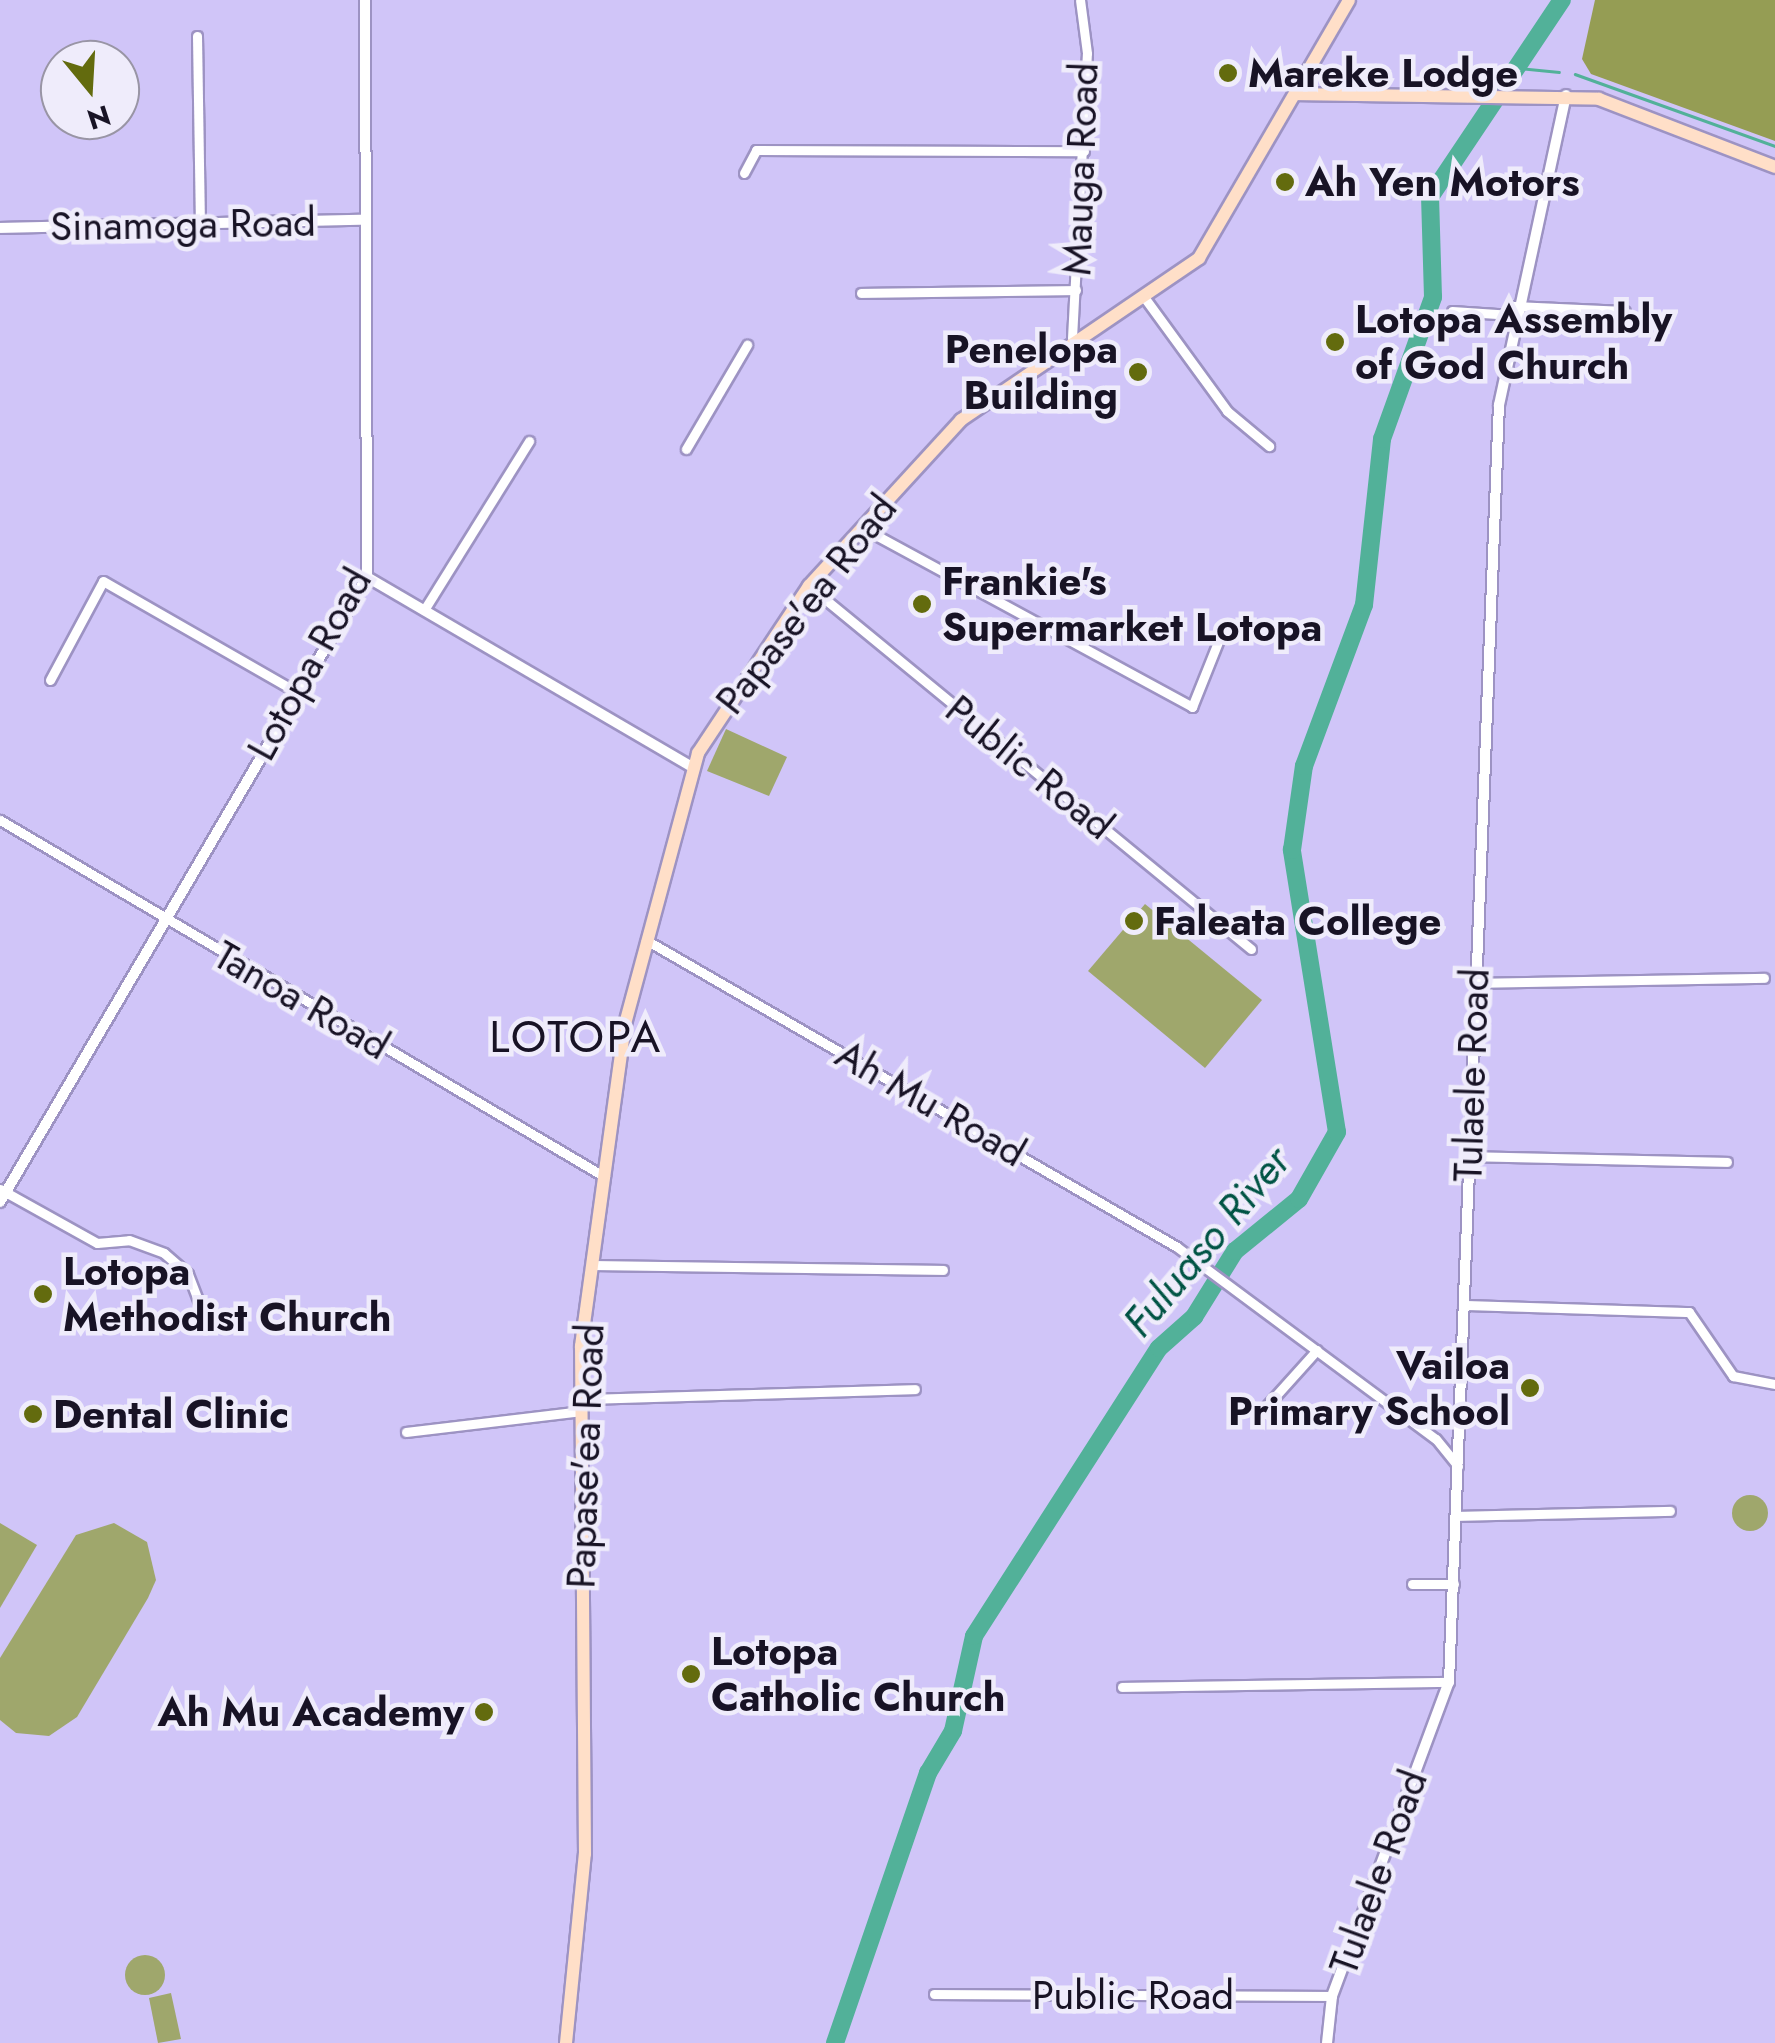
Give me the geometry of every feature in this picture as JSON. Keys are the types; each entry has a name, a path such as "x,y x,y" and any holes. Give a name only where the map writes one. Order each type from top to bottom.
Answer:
{"main road":[{"name":"Papase'ea Road","path":"566,2043 585,1854 581,1346 644,939 694,768 724,704 809,586 858,526 987,397 1072,338 1144,297 1215,237 1349,0"},
{"path":"1297,94 1566,94 1775,168"}],"street":[{"name":"Lotopa Road","path":"2,1195 166,921 295,691 367,577 365,0"},
{"name":"Mauga Road","path":"1072,338 1084,151 1080,0"},
{"path":"197,36 200,224"},
{"name":"Tulaele Road","path":"1326,2043 1332,1996 1448,1682 1460,1468 1474,983 1500,405 1513,311 1566,94"},
{"path":"744,173 756,150 1084,151"},
{"name":"Sinamoga Road","path":"0,228 366,220"},
{"path":"862,294 1076,290"},
{"path":"1144,297 1227,410 1269,446"},
{"path":"1452,311 1625,312"},
{"path":"686,448 747,345"},
{"path":"424,610 529,441"},
{"path":"858,526 1192,707 1220,637"},
{"path":"367,577 694,768"},
{"path":"50,680 104,581 295,691"},
{"name":"Public Road","path":"809,586 1251,949"},
{"name":"Tanoa Road","path":"0,820 606,1178"},
{"name":"Ah Mu Road","path":"644,939 1216,1272 1317,1350"},
{"path":"1474,983 1764,978"},
{"path":"1468,1156 1727,1162"},
{"path":"2,1195 97,1243 129,1240 164,1254 188,1274 202,1312 228,1327"},
{"path":"596,1266 943,1270"},
{"path":"1462,1305 1689,1312 1734,1376 1775,1384"},
{"path":"1262,1411 1317,1350 1460,1468"},
{"path":"406,1432 583,1405 916,1389"},
{"path":"1458,1516 1670,1511"},
{"path":"1412,1584 1454,1584"},
{"path":"1122,1686 1448,1682"},
{"name":"Public Road","path":"934,1994 1332,1996"}],"green space":[{"path":"1595,0 1775,0 1775,141 1591,74 1582,59"},
{"path":"726,729 787,757 769,796 707,771"},
{"path":"1145,904 1262,1000 1205,1068 1088,971"},
{"path":"1750,1495 1763,1500 1768,1513 1763,1526 1750,1531 1737,1526 1732,1513 1737,1500"},
{"path":"0,1523 37,1545 0,1608"},
{"path":"114,1523 147,1542 156,1580 148,1598 77,1717 49,1736 16,1733 0,1720 0,1658 76,1535"},
{"path":"145,1955 159,1961 165,1975 159,1989 145,1995 131,1989 125,1975 131,1961"},
{"path":"171,1993 181,2039 158,2043 149,1998"}],"waterway":[{"name":"Fuluaso River","path":"835,2043 928,1773 953,1731 974,1636 1159,1348 1194,1317 1235,1251 1299,1199 1337,1132 1292,850 1304,766 1364,605 1382,439 1433,297 1430,197 1562,0"},
{"path":"1519,68 1559,72"},
{"path":"1575,74 1775,146"}],"place":[{"name":"Mareke Lodge","path":"1228,73"},
{"name":"Ah Yen Motors","path":"1285,182"},
{"name":"Lotopa Assembly of God Church","path":"1335,342"},
{"name":"Penelopa Building","path":"1138,372"},
{"name":"Frankie's Supermarket Lotopa","path":"922,604"},
{"name":"Faleata College","path":"1134,921"},
{"name":"Lotopa Methodist Church","path":"43,1294"},
{"name":"Vailoa Primary School","path":"1530,1388"},
{"name":"Dental Clinic","path":"33,1414"},
{"name":"Lotopa Catholic Church","path":"691,1674"},
{"name":"Ah Mu Academy","path":"484,1712"}],"district":[{"name":"LOTOPA","path":"576,1037"}]}
